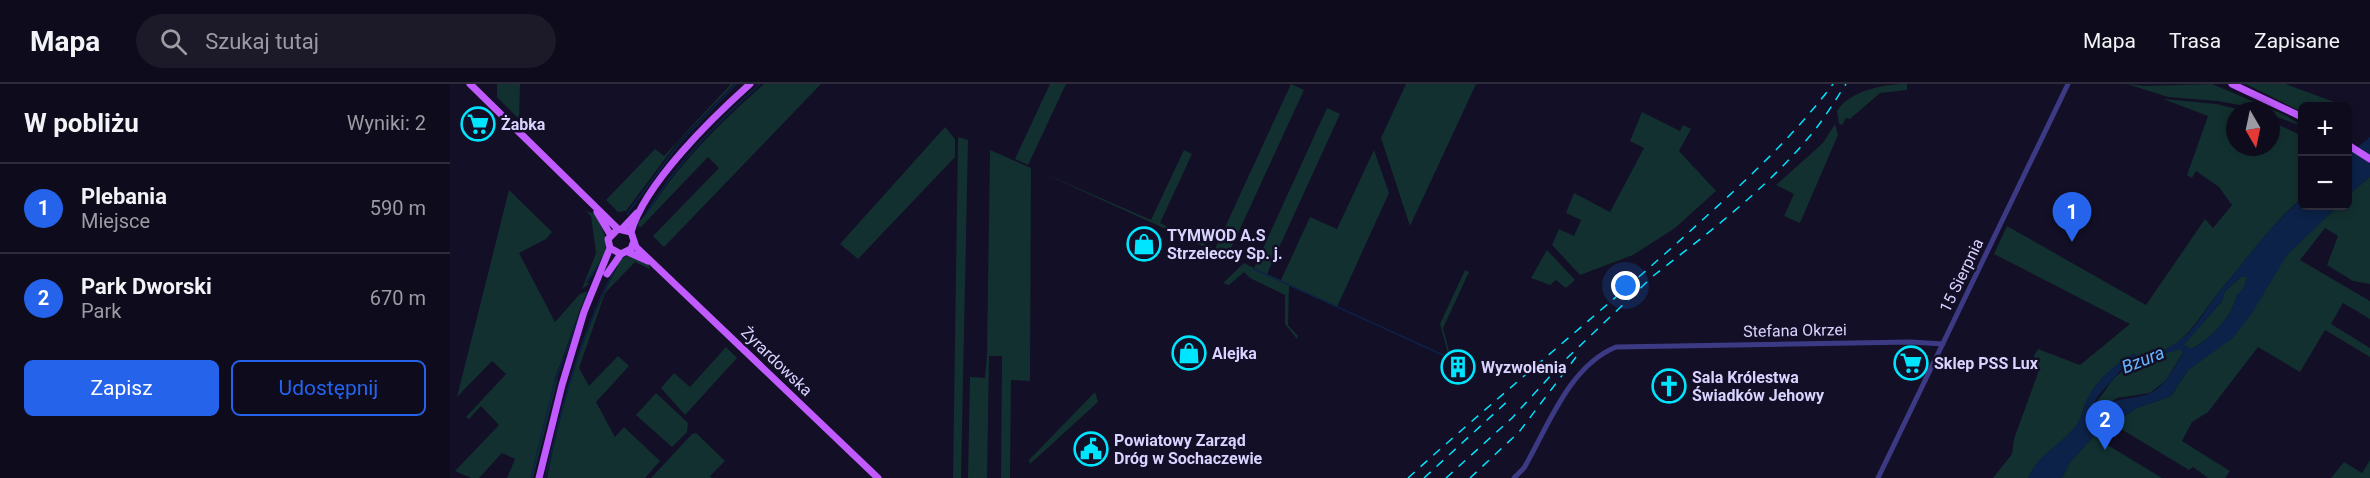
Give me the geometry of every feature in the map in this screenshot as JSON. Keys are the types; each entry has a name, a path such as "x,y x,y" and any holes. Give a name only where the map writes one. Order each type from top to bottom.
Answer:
{"main road":[{"path":"470,84 621,228 631,232"},
{"path":"610,234 621,228 641,209 692,141 750,84"},
{"path":"2232,84 2298,115"},
{"path":"2352,148 2370,159"},
{"path":"539,478 562,386 610,248 610,234 604,221 574,184"},
{"path":"582,324 611,264 634,241 631,232 641,209"},
{"name":"Żyrardowska","path":"634,241 636,247 878,478"},
{"path":"610,248 624,253"},
{"name":"Żyrardowska","path":"624,253 656,264"}],"street":[{"name":"15 Sierpnia","path":"1878,478 2068,84"},
{"name":"Stefana Okrzei","path":"1515,478 1524,468 1581,373 1610,349 1648,345 1911,342 1943,344"}],"green space":[{"path":"497,84 520,84 519,119 497,97"},
{"path":"731,84 734,84 676,144 626,211 618,212 606,200 655,149 664,156"},
{"path":"764,84 821,84 664,247 653,236 719,168 708,157 640,228 637,224 694,152"},
{"path":"1050,84 1066,84 1028,165 1015,159"},
{"path":"1291,84 1304,90 1227,257 1034,169 1151,220 1184,150 1192,154 1160,223 1215,249"},
{"path":"1406,84 1476,84 1410,226 1381,138"},
{"path":"1907,84 1907,90 1880,93 1850,119 1846,118 1842,125 1839,124 1837,111 1850,98 1879,87"},
{"path":"2127,84 2144,86 2212,84 2254,102 2226,103 2168,97"},
{"path":"2246,84 2285,84 2334,102 2298,102 2298,110"},
{"path":"2163,99 2226,106 2226,156 2280,156 2280,125 2298,134 2298,202 2270,230 2179,341 2170,347 2136,358 2135,354 2102,378 2088,398 2078,424 2038,462 2028,478 1993,478 2012,454 2014,439 2038,373 2034,356 2038,349 2080,365 2130,324 1994,254 2007,226 2146,305 2205,219 2213,228 2232,205 2219,187 2196,171 2192,178 2187,175 2208,116"},
{"path":"1327,108 1340,114 1267,274 1281,280 1310,217 1337,229 1374,150 1389,193 1337,307 1289,286 1288,325 1298,336 1297,339 1285,324 1285,295 1250,278 1244,272 1229,285 1223,283 1244,263 1254,268"},
{"path":"1642,112 1680,131 1683,125 1691,129 1679,151 1716,191 1675,228 1633,255 1580,275 1552,245 1559,229 1574,236 1581,220 1566,213 1574,193 1610,212 1644,148 1630,141"},
{"path":"2280,113 2298,123 2280,118"},
{"path":"1835,124 1838,135 1800,223 1784,216 1794,194 1776,185 1823,143"},
{"path":"945,127 955,139 955,157 858,259 840,244"},
{"path":"958,137 968,140 961,478 953,478"},
{"path":"990,150 1031,168 1030,381 1011,380 1010,478 1001,478 1002,356 989,356 987,478 968,478 970,377 985,378 987,355"},
{"path":"2370,177 2370,284 2353,281 2327,265 2338,236 2325,228 2300,260 2370,301 2370,319 2343,303 2331,324 2370,348 2370,357 2325,330 2300,372 2258,347 2208,412 2192,422 2182,441 2230,471 2225,478 2208,478 2193,467 2189,470 2116,426 2101,441 2162,478 2062,478 2070,462 2094,436 2137,408 2171,396 2188,370 2203,359 2263,292 2287,254 2334,210 2352,210 2352,192"},
{"path":"509,190 552,232 546,239 519,253 555,322 580,294 587,291 554,381 558,378 533,478 507,478 515,459 502,453 479,478 471,478 455,471 499,425 481,406 469,419 466,417 506,374 492,361 457,397"},
{"path":"586,211 595,214 606,243 599,264 586,282 589,284 582,289 596,253 591,216"},
{"path":"1547,250 1575,280 1566,288 1556,280 1550,285 1531,278"},
{"path":"629,255 649,264 650,269 635,262 605,293 579,368 589,386 618,356 629,366 596,402 615,437 624,427 660,461 645,478 547,478 559,424 584,342 605,291 618,266 614,263"},
{"path":"1465,270 1469,272 1443,328 1455,373 1440,324"},
{"path":"2248,276 2243,290 2237,295 2231,311 2219,327 2191,349 2183,345 2222,301 2225,291 2241,277"},
{"path":"726,347 737,358 685,415 661,388 674,373 690,387"},
{"path":"2182,348 2183,353 2166,380 2150,393 2117,398 2100,409 2093,408 2121,372 2149,357"},
{"path":"1095,392 1098,402 1030,464 1029,460"},
{"path":"656,393 688,423 687,432 672,447 636,415"},
{"path":"696,433 725,461 710,476 712,478 651,478 692,434"},
{"path":"2370,460 2370,478 2331,478 2344,462 2362,473"}],"water":[{"path":"2370,137 2370,177 2352,192 2352,156 2352,152"},
{"path":"2298,202 2298,210 2334,210 2287,255 2252,313 2233,338 2188,370 2171,396 2137,408 2094,436 2070,462 2062,478 2028,478 2038,462 2078,424 2088,398 2102,378 2134,353 2137,358 2152,354 2171,346 2190,332 2217,294","holes":["2248,276 2243,289 2237,295 2231,311 2219,327 2191,349 2184,345 2222,301 2225,291 2241,277","2182,349 2183,354 2161,386 2155,390 2141,396 2115,401 2100,409 2093,407 2097,397 2122,369 2138,361"]}],"waterway":[{"path":"627,214 678,145 736,84"},
{"path":"646,214 670,178 698,144 760,84"},
{"path":"587,282 602,260"},
{"path":"545,478 573,370 592,318 616,267"},
{"path":"1254,269 1443,355"},
{"path":"583,306 587,293"},
{"path":"531,478 554,385 580,314"}],"railway":[{"path":"1408,478 1718,206 1797,127 1833,84"},
{"path":"1653,276 1735,211 1774,175 1814,131 1846,84"},
{"path":"1446,478 1512,418 1565,360 1649,280"},
{"path":"1470,478 1519,432 1576,357"},
{"path":"1424,478 1510,399"}],"place":[{"name":"Żabka","path":"478,124"},
{"name":"Plebania","path":"2072,242"},
{"name":"TYMWOD A.S Strzeleccy Sp. j.","path":"1144,244"},
{"name":"Alejka","path":"1189,353"},
{"name":"Sklep PSS Lux","path":"1911,363"},
{"name":"Wyzwolenia","path":"1458,367"},
{"name":"Sala Królestwa Świadków Jehowy","path":"1669,386"},
{"name":"Powiatowy Zarząd Dróg w Sochaczewie","path":"1091,449"},
{"name":"Park Dworski","path":"2105,450"}],"water label":[{"name":"Bzura","path":"2143,360"}]}
